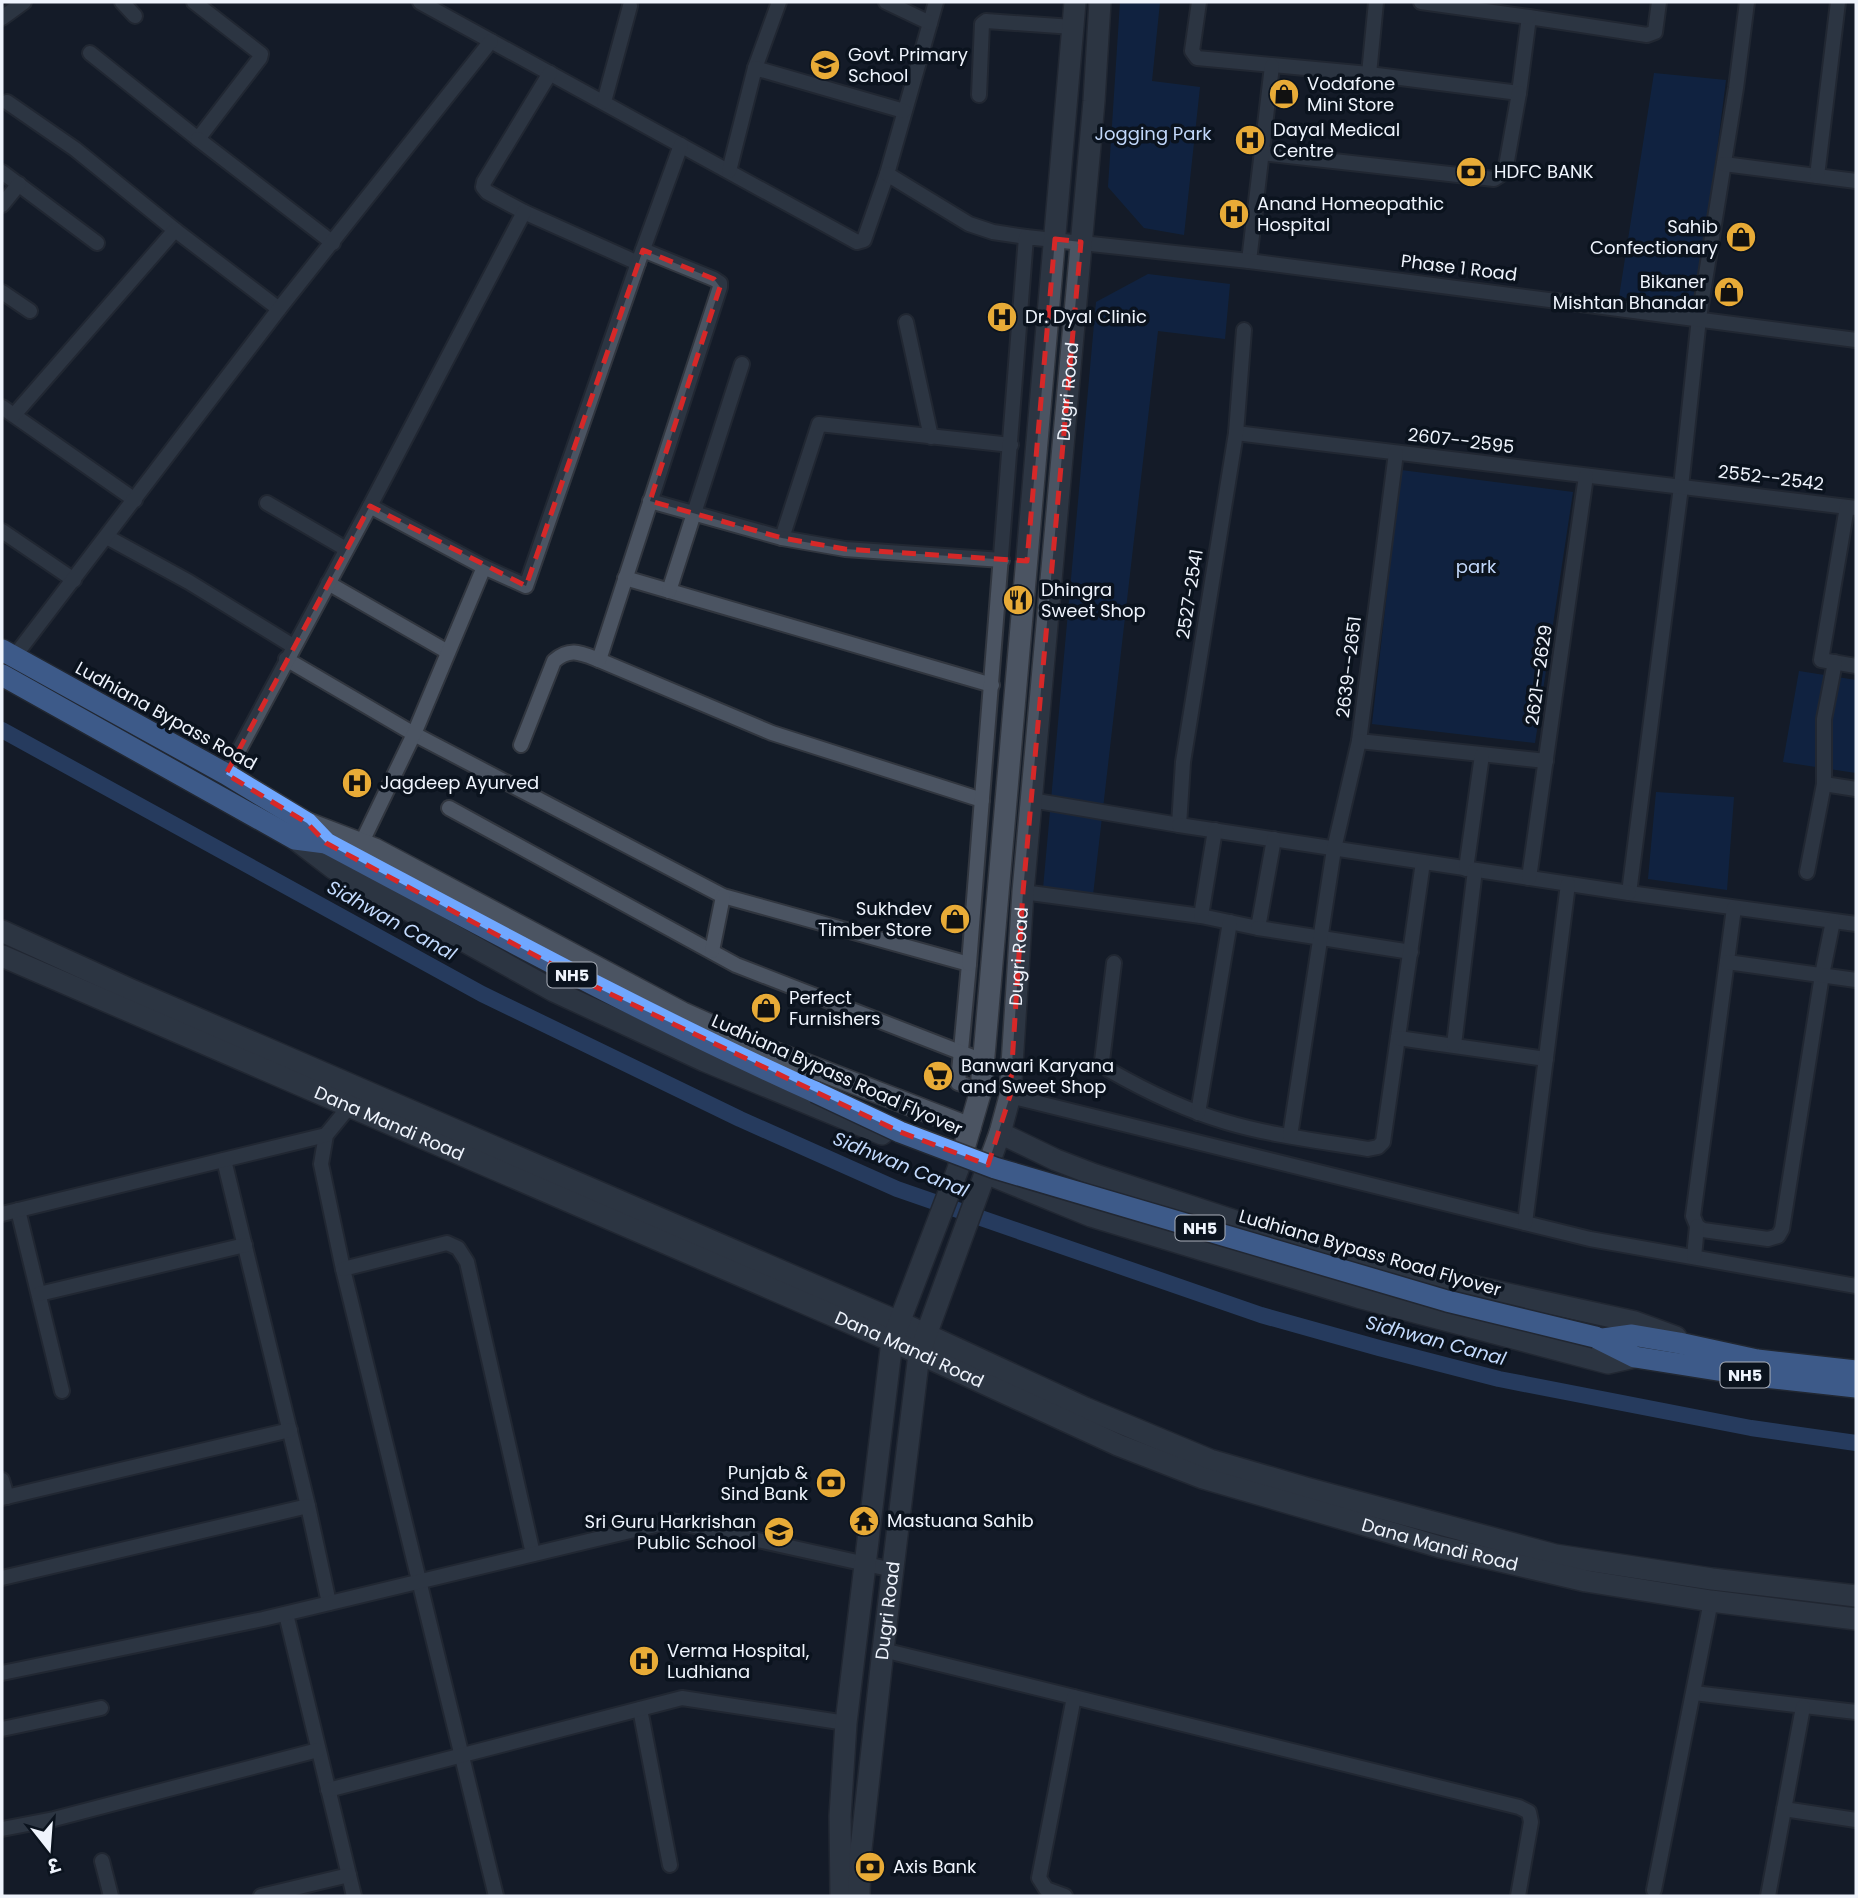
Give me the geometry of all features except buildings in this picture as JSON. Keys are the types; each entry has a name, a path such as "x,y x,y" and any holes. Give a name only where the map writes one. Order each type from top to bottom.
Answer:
{"highway":[{"name":"Ludhiana Bypass Road","path":"8,654 226,774 301,831"},
{"name":"NH5","path":"2,675 301,831"},
{"name":"Ludhiana Bypass Road Flyover","path":"301,831 579,979 726,1052 900,1132 995,1168 1447,1301 1599,1338 1635,1357"},
{"name":"Ludhiana Bypass Road Flyover","path":"1599,1338 1632,1335 1679,1343"},
{"name":"NH5","path":"1679,1343 1757,1360 1856,1371"},
{"name":"NH5","path":"1635,1357 1755,1376 1856,1387"}],"street":[{"path":"2,18 24,2"},
{"path":"122,2 135,16"},
{"path":"194,2 261,54 198,139"},
{"path":"420,2 861,242 887,174 936,2"},
{"path":"729,171 755,68 779,2"},
{"path":"886,2 930,23"},
{"name":"Dugri Road","path":"841,1896 840,1816 845,1723 863,1564 895,1332 959,1166 981,1090 1075,2"},
{"name":"Dugri Road","path":"859,1896 860,1858 883,1650 922,1344 1000,1133 1010,1096 1023,892 1094,101 1100,2"},
{"path":"1199,2 1194,55 1197,58 1369,74 1519,93"},
{"path":"1369,74 1376,2"},
{"path":"1421,2 1652,35 1657,25 1659,2"},
{"path":"1629,893 1681,487 1699,318 1747,2"},
{"path":"1817,176 1838,2"},
{"path":"604,102 626,3"},
{"path":"1262,153 1494,179 1505,172 1529,17"},
{"path":"979,94 982,24 985,21 1073,27"},
{"path":"8,654 74,580 279,309 491,41"},
{"path":"90,53 333,243"},
{"path":"1249,261 1272,66"},
{"path":"755,68 904,111"},
{"path":"550,73 484,182 483,187 487,192 524,212 720,283 599,660"},
{"path":"4,102 75,149 279,309"},
{"path":"370,506 484,568 526,586 681,145"},
{"path":"1724,164 1856,181"},
{"path":"2,172 97,243"},
{"name":"Phase 1 Road","path":"887,174 969,224 993,232 1249,261 1856,340"},
{"path":"2,205 19,184"},
{"path":"226,774 524,212"},
{"path":"135,500 8,411 175,230"},
{"path":"981,1090 958,1083 1026,237"},
{"path":"2,292 30,311"},
{"path":"906,322 931,437"},
{"name":"2527-2541","path":"1179,825 1183,762 1236,433 1244,330"},
{"path":"669,591 742,364"},
{"path":"782,538 819,424 1011,445"},
{"name":"2607--2595","path":"1236,433 1681,487"},
{"name":"2639--2651","path":"1396,453 1359,741 1546,761"},
{"name":"2621--2629","path":"1529,878 1586,476"},
{"name":"2552--2542","path":"1681,487 1851,507"},
{"path":"650,501 782,538 845,549 1002,560"},
{"path":"267,503 346,549"},
{"path":"1807,872 1824,784 1824,719 1828,661 1851,507"},
{"path":"2,531 74,580"},
{"path":"107,537 189,582 414,734 723,896 969,964"},
{"path":"361,844 414,734 484,568"},
{"path":"625,578 992,685"},
{"path":"328,583 449,652"},
{"path":"521,745 554,661 562,654 577,651 772,733 982,800"},
{"path":"1828,661 1856,666"},
{"path":"1290,1136 1334,849 1359,741"},
{"path":"1454,1045 1482,755"},
{"path":"1824,784 1856,789"},
{"path":"1031,800 1334,849 1856,924"},
{"path":"449,808 736,965 983,1061"},
{"path":"1201,916 1215,830"},
{"path":"301,831 361,844 386,855 683,1013 750,1043 970,1129"},
{"path":"301,831 333,868 554,991 705,1061 959,1166 1091,1216 1359,1297 1608,1363 1635,1357"},
{"path":"1258,928 1274,839"},
{"path":"1114,963 1102,1061 1109,1070 1198,1113 1227,1122 1368,1149 1382,1145 1423,862"},
{"path":"1525,1223 1568,884"},
{"path":"1023,892 1201,916 1258,928 1410,952"},
{"path":"712,951 723,896"},
{"path":"1695,1257 1697,1226 1693,1216 1734,908"},
{"path":"1697,1226 1703,1230 1768,1239 1778,1236 1782,1229 1833,921"},
{"path":"1198,1113 1230,922"},
{"path":"2,931 356,1098 326,1135 321,1164 343,1269 496,1896"},
{"name":"Dana Mandi Road","path":"2,956 356,1098 922,1344 1118,1445 1227,1485 1440,1547 1586,1581 1711,1601 1856,1619"},
{"path":"1727,962 1856,980"},
{"path":"1398,1038 1546,1059"},
{"path":"1010,1096 1590,1239 1856,1286"},
{"path":"1000,1133 1095,1175 1293,1240 1439,1279 1635,1322 1674,1335 1679,1343"},
{"path":"2,1214 326,1135"},
{"path":"224,1160 329,1603"},
{"path":"18,1210 62,1391"},
{"path":"343,1269 447,1242 458,1248 467,1262 533,1554"},
{"path":"39,1294 245,1245"},
{"path":"922,1344 1210,1460 1306,1488 1555,1555 1661,1572 1856,1596"},
{"path":"2,1480 4,1498 290,1430"},
{"path":"2,1578 308,1506"},
{"path":"2,1673 286,1614 673,1521 893,1570"},
{"path":"1654,1890 1711,1601"},
{"path":"286,1614 354,1896"},
{"path":"883,1650 1519,1807 1529,1812 1531,1822 1518,1896"},
{"path":"1694,1693 1856,1712"},
{"path":"1065,1896 1046,1889 1039,1878 1074,1697"},
{"path":"328,1790 682,1698 845,1723"},
{"path":"1768,1896 1803,1707"},
{"path":"2,1729 101,1708"},
{"path":"640,1709 670,1865"},
{"path":"2,1829 54,1819 318,1750"},
{"path":"1784,1809 1856,1820"},
{"path":"102,1861 111,1896"},
{"path":"261,1896 349,1875"}],"highlighted area":[{"path":"1055,239 1081,242 1023,892 1010,1096 988,1165 900,1132 579,979 326,843 307,823 226,774 370,506 526,586 643,250 714,279 720,287 650,501 782,538 845,549 1027,561"}],"green space":[{"name":"Jogging Park","path":"1120,2 1160,2 1152,81 1200,87 1184,235 1144,228 1108,187"},
{"path":"1654,73 1726,80 1697,307 1619,297"},
{"path":"1148,274 1230,284 1225,339 1158,331 1093,895 1043,889 1096,302"},
{"name":"park","path":"1401,470 1573,492 1535,743 1372,724"},
{"path":"1799,671 1856,680 1856,773 1783,762"},
{"path":"1656,792 1734,797 1727,890 1648,879"}],"waterway":[{"name":"Sidhwan Canal","path":"2,730 482,994 740,1119 897,1189 1261,1315 1379,1348 1499,1379 1751,1428 1856,1443"}],"place":[{"name":"Govt. Primary School","path":"825,65"},
{"name":"Vodafone Mini Store","path":"1284,94"},
{"name":"Dayal Medical Centre","path":"1250,140"},
{"name":"HDFC BANK","path":"1471,172"},
{"name":"Anand Homeopathic Hospital","path":"1234,214"},
{"name":"Sahib Confectionary","path":"1741,237"},
{"name":"Bikaner Mishtan Bhandar","path":"1729,292"},
{"name":"Dr. Dyal Clinic","path":"1002,317"},
{"name":"Dhingra Sweet Shop","path":"1018,600"},
{"name":"Jagdeep Ayurved","path":"357,783"},
{"name":"Sukhdev Timber Store","path":"955,919"},
{"name":"Perfect Furnishers","path":"766,1008"},
{"name":"Banwari Karyana and Sweet Shop","path":"938,1076"},
{"name":"Punjab & Sind Bank","path":"831,1483"},
{"name":"Mastuana Sahib","path":"864,1521"},
{"name":"Sri Guru Harkrishan Public School","path":"779,1532"},
{"name":"Verma Hospital, Ludhiana","path":"644,1661"},
{"name":"Axis Bank","path":"870,1867"}]}
